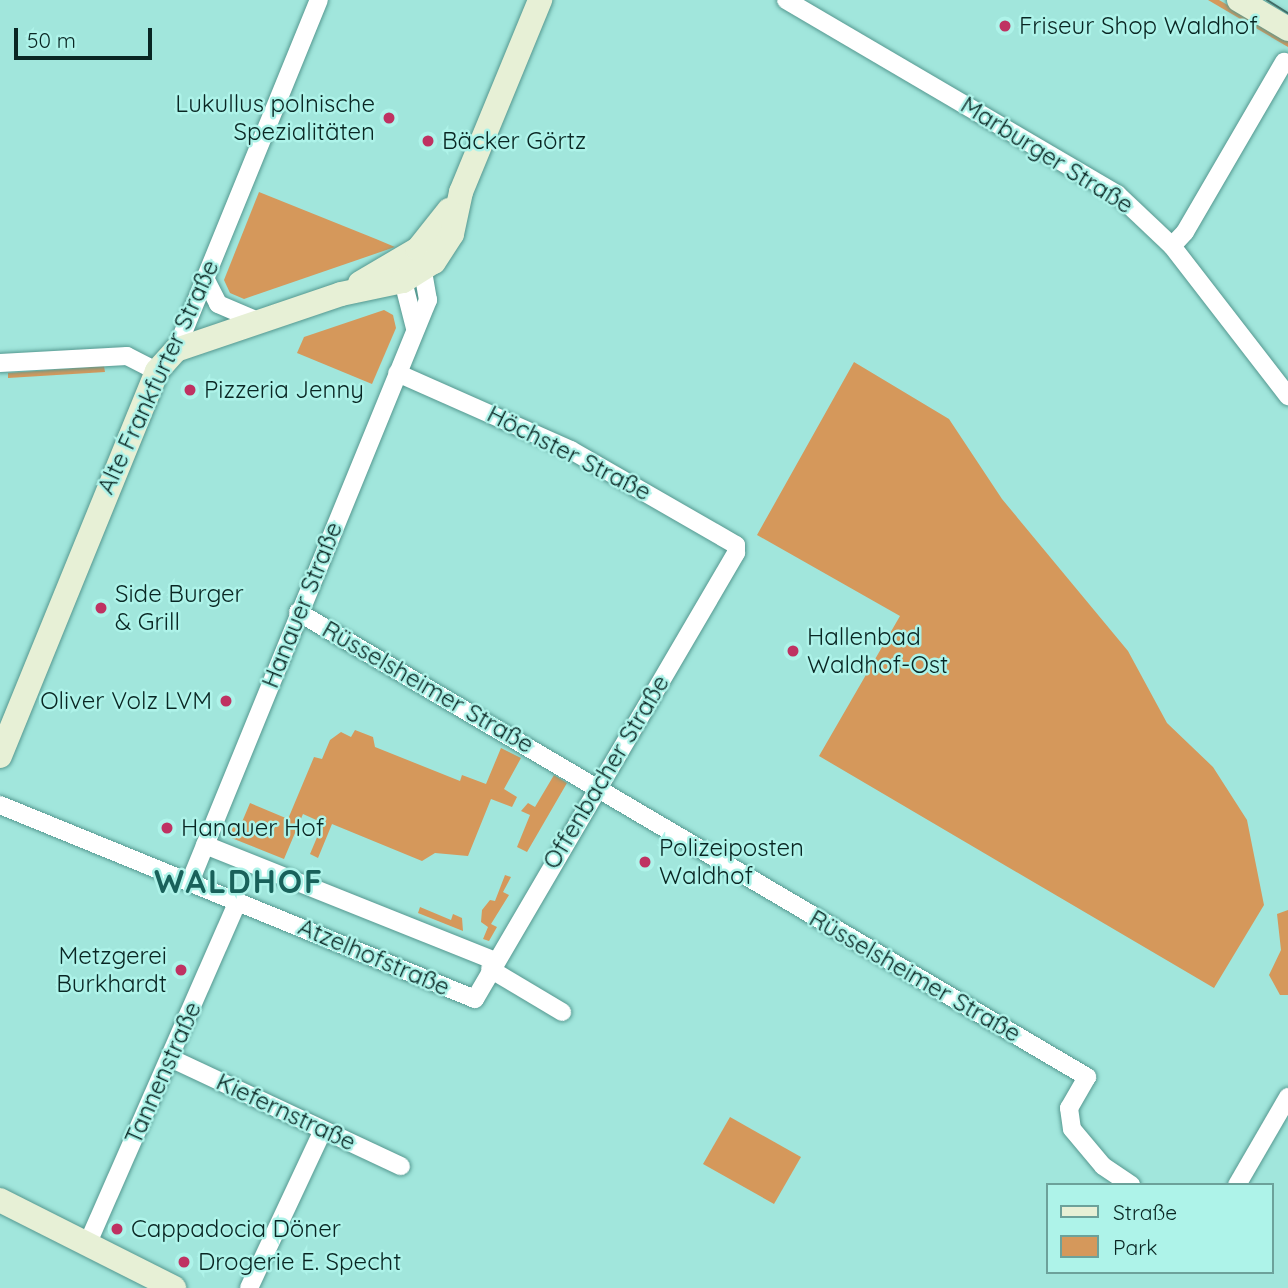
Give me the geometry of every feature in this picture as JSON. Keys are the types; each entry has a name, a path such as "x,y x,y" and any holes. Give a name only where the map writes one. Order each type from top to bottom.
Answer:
{"street":[{"name":"Alte Frankfurter Straße","path":"0,756 157,371 176,350 319,0"},
{"path":"176,350 410,271 446,246 461,192 540,0"},
{"name":"Marburger Straße","path":"786,0 1117,194 1172,246 1288,396"},
{"path":"1239,0 1288,29"},
{"path":"1172,246 1185,232 1284,62"},
{"name":"Hanauer Straße","path":"190,882 415,328 410,271"},
{"path":"205,278 218,304 260,322"},
{"path":"0,363 127,356 157,371"},
{"name":"Höchster Straße","path":"397,373 571,450 736,545"},
{"name":"Offenbacher Straße","path":"474,999 736,545"},
{"name":"Rüsselsheimer Straße","path":"298,612 1087,1077 1069,1108 1072,1129 1103,1166 1127,1183"},
{"name":"Atzelhofstraße","path":"0,805 474,999"},
{"name":"Atzelhofstraße","path":"205,845 493,965 562,1012"},
{"name":"Tannenstraße","path":"88,1245 238,901"},
{"name":"Kiefernstraße","path":"170,1058 401,1166"},
{"path":"1238,1183 1288,1097"},
{"path":"249,1288 323,1129"},
{"path":"0,1200 174,1288"}],"green space":[{"path":"1208,0 1219,0 1288,40 1288,47"},
{"path":"259,192 395,247 244,299 230,293 224,280"},
{"path":"384,310 393,315 396,328 372,384 297,353 304,337"},
{"path":"854,362 949,419 1002,499 1128,651 1167,723 1213,767 1247,820 1264,905 1214,988 819,756 900,616 757,535"},
{"path":"104,366 105,372 8,378 8,373"},
{"path":"355,730 373,737 375,747 460,781 462,775 486,784 501,748 521,758 504,789 517,797 512,807 491,799 468,856 435,853 422,861 332,824 318,858 310,854 323,823 303,814 284,859 229,837 233,827 239,829 250,803 288,819 314,757 322,759 330,740 341,732 351,737"},
{"path":"554,775 567,783 527,852 517,847 530,815 521,811 528,803 535,807"},
{"path":"505,875 511,877 503,892 509,895 491,924 497,927 489,941 483,939 488,927 481,922 482,910 490,900 495,901"},
{"path":"420,907 451,920 453,914 462,918 463,931 418,913"},
{"path":"1288,910 1288,995 1280,995 1269,975 1281,950 1277,914"},
{"path":"730,1117 801,1157 774,1204 703,1164"}],"tram line":[{"path":"1267,0 1288,13"}],"place":[{"name":"Friseur Shop Waldhof","path":"1005,26"},
{"name":"Lukullus polnische Spezialitäten","path":"389,118"},
{"name":"Bäcker Görtz","path":"428,141"},
{"name":"Pizzeria Jenny","path":"190,390"},
{"name":"Side Burger & Grill","path":"101,608"},
{"name":"Hallenbad Waldhof-Ost","path":"793,651"},
{"name":"Oliver Volz LVM","path":"226,701"},
{"name":"Hanauer Hof","path":"167,828"},
{"name":"Polizeiposten Waldhof","path":"645,862"},
{"name":"Metzgerei Burkhardt","path":"181,970"},
{"name":"Cappadocia Döner","path":"117,1229"},
{"name":"Drogerie E. Specht","path":"184,1262"}],"district":[{"name":"WALDHOF","path":"239,881"}]}
